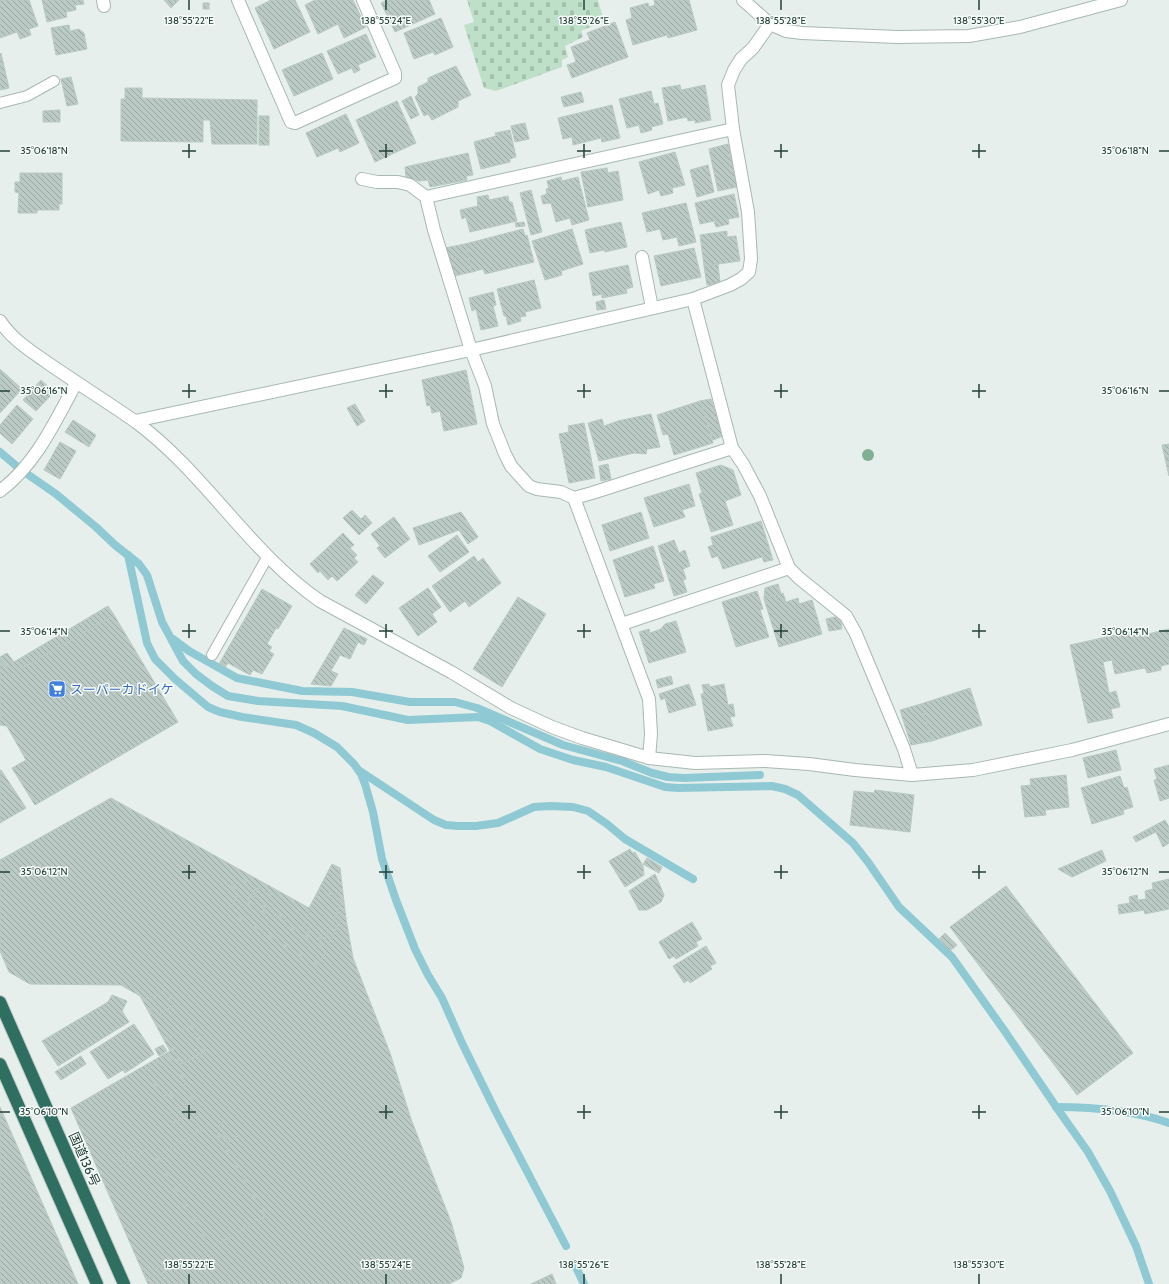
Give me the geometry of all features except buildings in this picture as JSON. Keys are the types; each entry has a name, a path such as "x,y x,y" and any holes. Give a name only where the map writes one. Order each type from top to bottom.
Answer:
{"highway":[{"name":"国道136号","path":"0,1002 124,1284"},
{"path":"0,1064 97,1284"}],"street":[{"path":"238,0 292,122 295,124 395,78 395,73 363,0"},
{"path":"743,0 770,24 786,31 802,34 897,37 969,36 1020,27 1121,0"},
{"path":"135,422 471,350 693,299 730,285 741,279 749,272 751,259 748,212 733,129 728,85 734,70 741,59 753,48 770,24"},
{"path":"426,197 733,129"},
{"path":"362,179 377,182 398,182 410,185 426,197 434,230 471,350 485,386 499,441 512,466 529,486 537,489 561,492 574,498 732,448"},
{"path":"642,257 652,308"},
{"path":"693,299 732,448 743,464 760,496 789,568 799,578 846,616 856,634 904,749 912,775"},
{"path":"0,321 8,333 13,337 76,383 135,422 163,443 180,459 268,556 306,591 512,708 552,727 582,738 649,758 695,763 765,761 912,775 973,770 1072,750 1169,724"},
{"path":"0,491 12,482 38,452 76,383"},
{"path":"574,498 649,699 651,734 649,758"},
{"path":"622,624 789,568"}],"lane":[{"path":"0,103 27,96 54,81"},
{"path":"212,655 268,556"}],"green space":[{"path":"467,0 598,0 604,21 581,31 583,37 565,46 568,57 562,60 562,67 496,91 484,88 464,25 474,22"}],"waterway":[{"path":"0,452 20,469 56,494 139,564 147,575 162,622 183,661 196,674 228,696 258,701 342,706 408,720 478,717 490,721 540,749 573,760 606,767 665,787 772,786 785,789 798,795 853,843 899,907 952,957 1088,1152 1110,1191 1136,1246 1149,1284"},
{"path":"128,555 147,643 155,659 175,679 208,707 220,712 242,717 296,725 314,733 337,747 354,764 361,774 373,812 382,859 415,949 442,998 496,1112 566,1246"},
{"path":"173,639 189,651 237,678 302,691 352,692 410,702 455,702 477,708 563,745 622,761 652,773 668,777 684,778 760,775"},
{"path":"360,771 434,820 446,825 476,826 498,823 534,807 573,807 588,811 625,839 693,879"},
{"path":"1056,1107 1113,1110 1142,1115 1169,1123"},
{"path":"574,1263 584,1284"}],"place":[{"name":"スーパーカドイケ","path":"57,689"}]}
